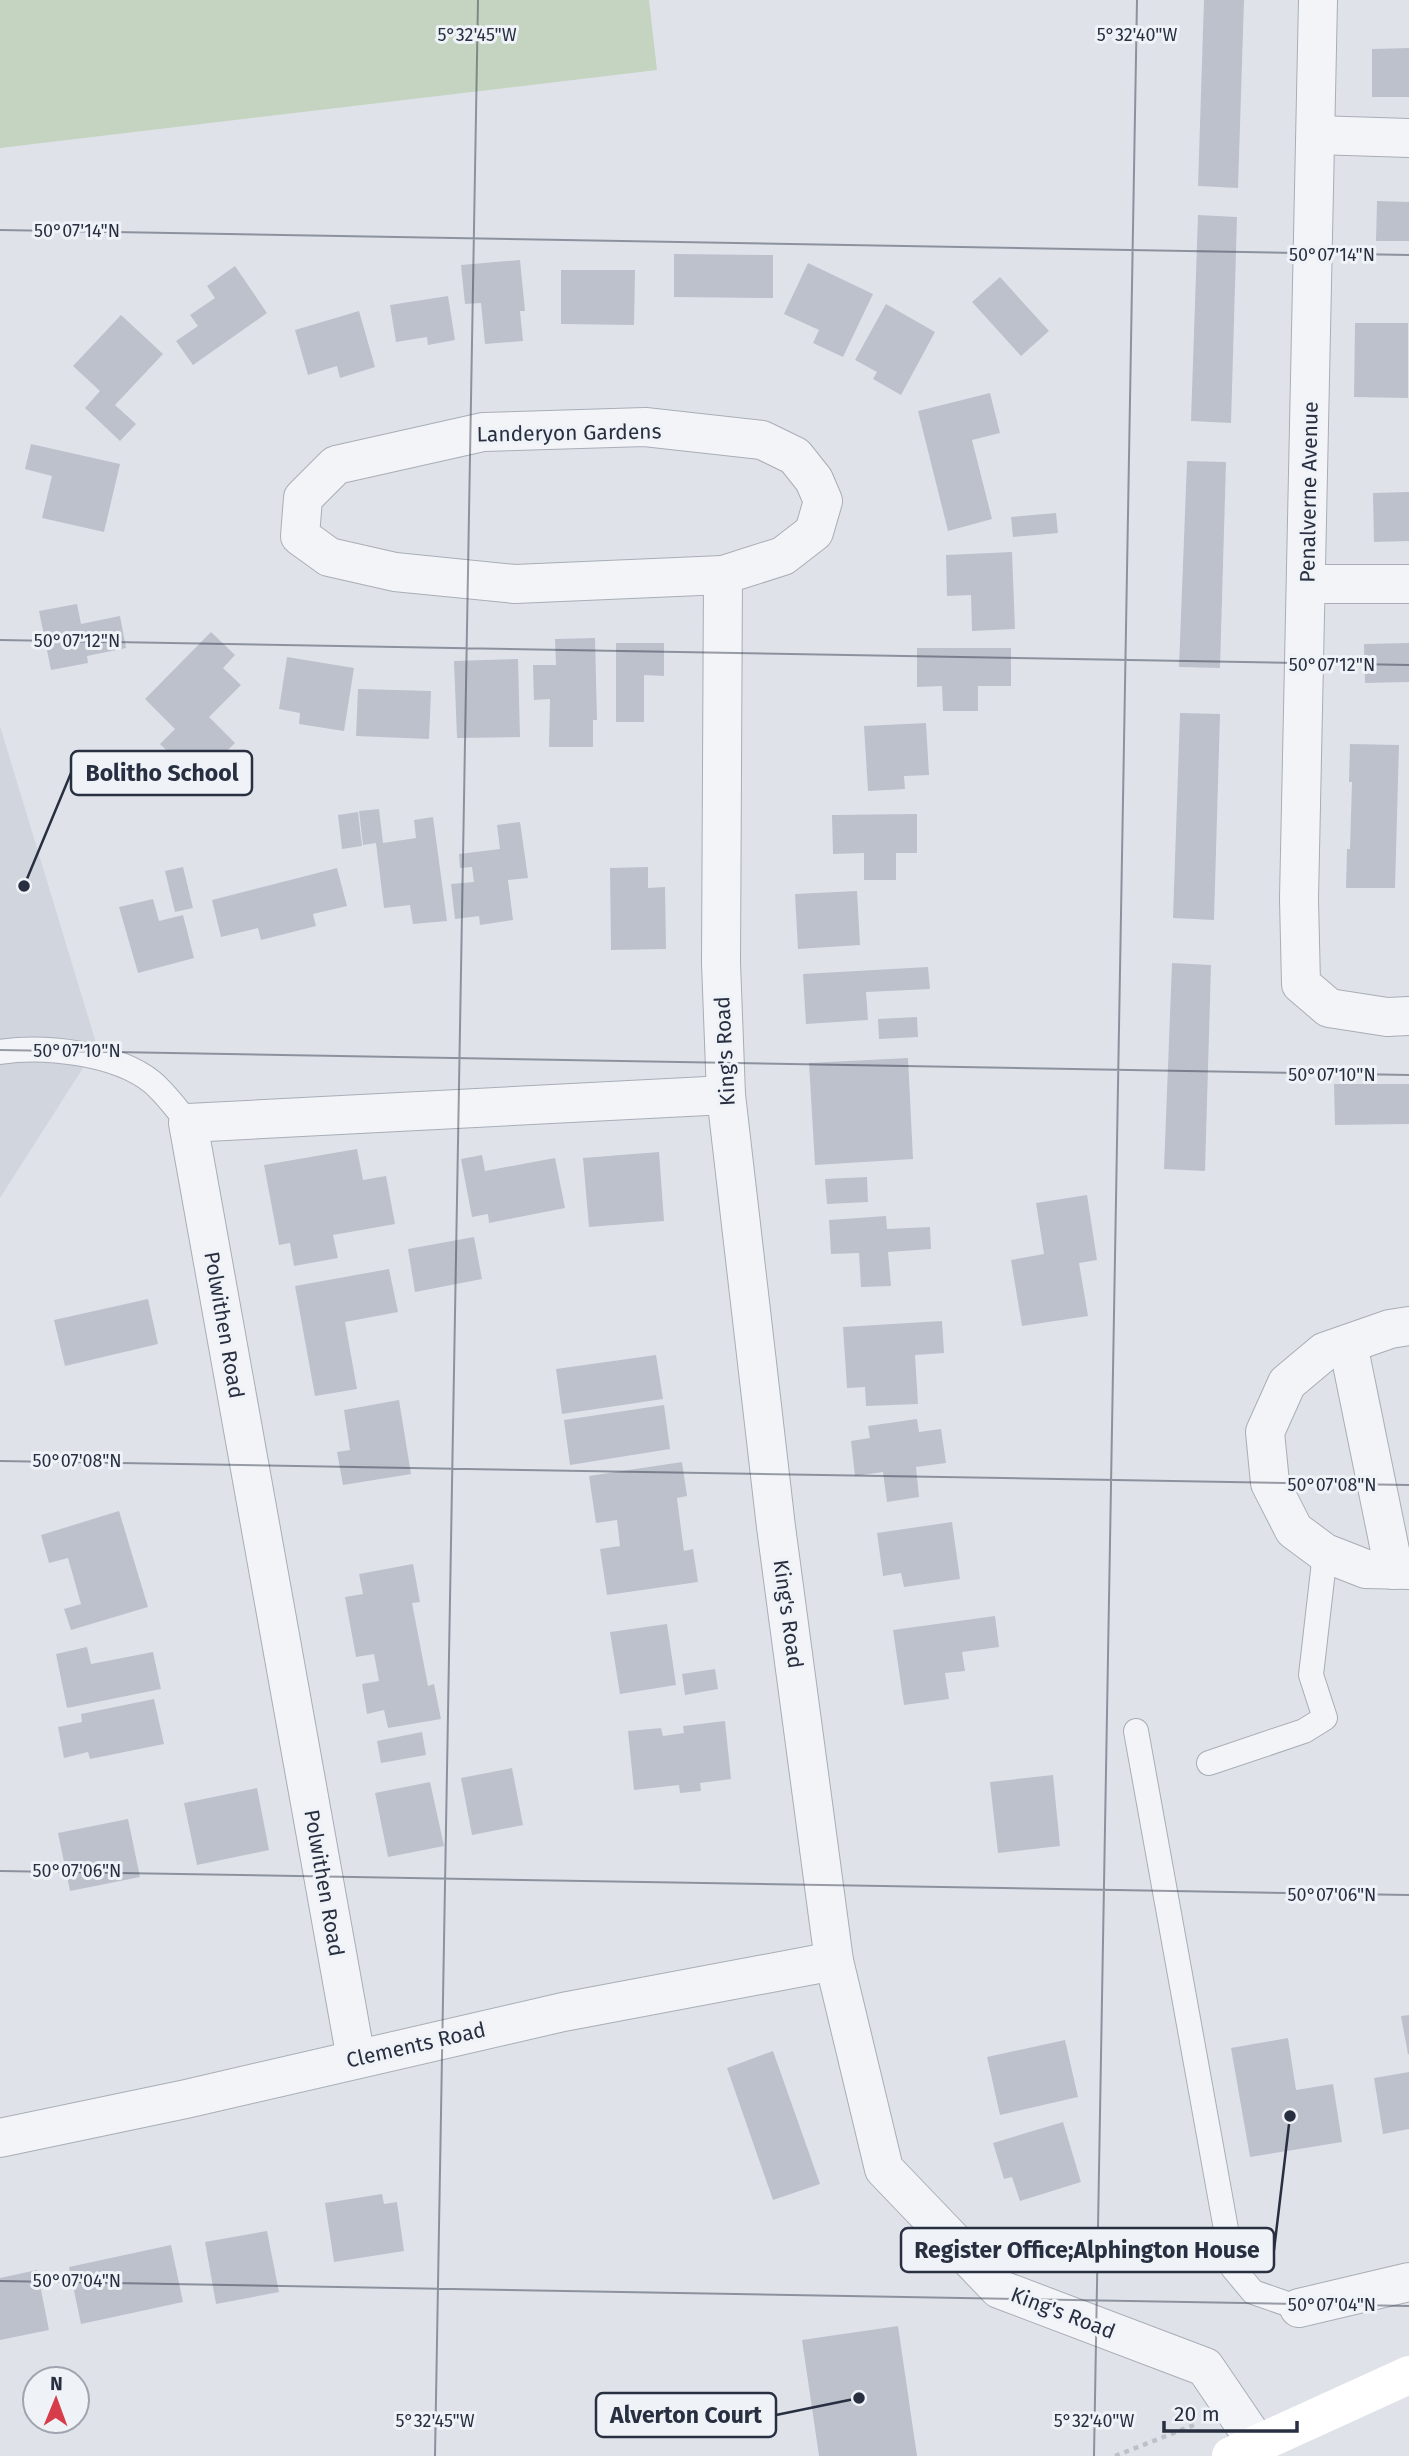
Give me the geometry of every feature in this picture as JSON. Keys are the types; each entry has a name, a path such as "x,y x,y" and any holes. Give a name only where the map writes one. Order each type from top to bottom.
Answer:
{"street":[{"name":"Penalverne Avenue","path":"1318,0 1299,898 1301,984 1329,1007 1387,1017 1409,1016"},
{"path":"1316,135 1409,138"},
{"name":"Landeryon Gardens","path":"645,427 762,440 795,456 814,480 823,501 814,532 783,556 723,575 515,584 395,572 329,557 300,536 303,498 336,465 483,432 645,427"},
{"name":"King's Road","path":"723,575 721,963 726,1095 775,1513 834,1961 884,2169 999,2289 1205,2367 1233,2409 1245,2450"},
{"path":"1307,584 1409,584"},
{"path":"188,1123 726,1095"},
{"name":"Polwithen Road","path":"188,1123 356,2059"},
{"path":"1348,1344 1401,1570 1366,1569 1325,1553 1294,1530 1270,1483 1265,1432 1287,1383 1324,1352 1390,1329 1409,1326"},
{"name":"Clements Road","path":"0,2138 186,2099 563,2012 834,1961"},
{"path":"1299,2308 1409,2282"},
{"path":"1245,2450 1409,2375"}],"lane":[{"path":"0,1052 18,1049 66,1050 126,1068 149,1080 166,1095 188,1123"},
{"path":"1209,1763 1304,1731 1325,1718 1311,1675 1325,1553"},
{"path":"1136,1731 1233,2268 1253,2292 1299,2308"}],"path":[{"path":"1115,2456 1233,2409"}],"shaded area":[{"path":"0,726 97,1046 0,1198"}],"green space":[{"path":"0,0 649,0 657,70 0,148"}],"building":[{"path":"1204,0 1244,0 1238,188 1198,186"},
{"path":"1409,48 1409,97 1372,97 1372,49"},
{"path":"1377,201 1409,202 1409,241 1376,241"},
{"path":"1198,215 1237,217 1231,423 1191,421"},
{"path":"674,254 773,255 773,298 674,297"},
{"path":"520,260 525,311 520,311 523,341 485,344 481,303 465,304 461,265"},
{"path":"808,263 873,294 843,357 813,343 819,330 784,314"},
{"path":"235,266 267,313 193,365 176,341 198,326 190,315 215,298 207,286"},
{"path":"561,270 635,270 634,325 561,324"},
{"path":"1000,277 1049,331 1021,356 972,302"},
{"path":"448,296 455,340 428,345 427,337 396,342 390,305"},
{"path":"886,304 935,332 901,395 873,379 877,372 855,360"},
{"path":"359,311 375,367 340,378 337,366 308,375 295,330"},
{"path":"121,315 163,354 115,405 136,424 120,441 85,408 100,391 73,366"},
{"path":"1355,323 1408,323 1408,398 1354,397"},
{"path":"990,393 1000,433 972,440 992,519 948,531 918,411"},
{"path":"31,444 120,464 104,532 42,518 52,476 25,469"},
{"path":"1187,461 1226,462 1220,668 1179,667"},
{"path":"1409,492 1409,541 1374,542 1373,493"},
{"path":"1056,513 1058,533 1013,537 1011,517"},
{"path":"1012,552 1015,629 972,631 971,595 947,596 946,555"},
{"path":"77,604 81,624 120,616 126,648 87,656 88,663 51,670 39,611"},
{"path":"211,632 235,655 223,668 241,685 209,717 235,743 197,780 160,744 175,729 145,699"},
{"path":"595,638 597,720 593,720 593,747 549,747 550,699 534,700 533,665 556,665 555,639"},
{"path":"616,643 664,643 664,676 644,675 644,722 616,722"},
{"path":"1409,643 1409,682 1365,683 1364,644"},
{"path":"917,648 1011,648 1011,686 978,686 978,711 943,711 942,686 917,687"},
{"path":"287,657 354,668 344,731 299,724 300,713 279,709"},
{"path":"518,659 520,737 457,738 454,661"},
{"path":"358,689 431,691 429,739 356,736"},
{"path":"1180,713 1220,714 1214,920 1173,918"},
{"path":"926,723 929,775 904,776 905,789 868,791 864,726"},
{"path":"1350,744 1399,745 1395,888 1346,888 1352,782 1349,782"},
{"path":"379,809 383,843 416,838 414,820 433,817 447,921 413,924 410,905 384,908 376,843 363,845 359,811"},
{"path":"358,812 362,846 342,849 338,815"},
{"path":"917,814 917,853 896,853 896,880 864,880 864,853 833,854 832,815"},
{"path":"520,822 528,878 508,880 513,920 480,925 479,916 455,919 451,884 474,882 472,867 460,868 459,854 500,849 497,825"},
{"path":"183,867 193,908 175,912 165,871"},
{"path":"648,867 648,888 665,887 666,949 611,950 610,868"},
{"path":"337,868 347,906 313,914 316,926 261,940 258,928 221,937 212,900"},
{"path":"857,891 860,945 798,949 795,894"},
{"path":"153,899 159,921 183,915 194,958 138,973 119,907"},
{"path":"1172,963 1211,965 1205,1171 1164,1169"},
{"path":"928,967 930,989 866,992 868,1020 806,1024 803,974"},
{"path":"917,1017 918,1037 879,1039 878,1019"},
{"path":"908,1058 913,1159 815,1165 809,1063"},
{"path":"1334,1084 1409,1084 1409,1124 1335,1125"},
{"path":"357,1149 363,1180 386,1176 395,1224 333,1235 338,1258 294,1266 290,1243 279,1245 264,1165"},
{"path":"659,1152 664,1221 589,1227 583,1158"},
{"path":"482,1155 485,1171 555,1158 565,1208 489,1223 488,1214 472,1217 461,1159"},
{"path":"867,1177 868,1202 827,1204 825,1179"},
{"path":"1087,1195 1097,1260 1079,1263 1088,1316 1022,1326 1011,1260 1044,1254 1036,1203"},
{"path":"886,1216 887,1229 930,1227 931,1249 888,1252 891,1286 861,1287 859,1253 831,1254 829,1220"},
{"path":"474,1237 482,1279 415,1292 408,1249"},
{"path":"389,1269 398,1312 345,1322 357,1389 315,1396 295,1286"},
{"path":"148,1299 158,1344 65,1366 54,1320"},
{"path":"942,1321 944,1353 915,1355 918,1404 866,1406 865,1387 847,1388 843,1327"},
{"path":"656,1355 663,1399 562,1414 556,1369"},
{"path":"399,1400 411,1474 343,1485 337,1452 350,1450 344,1410"},
{"path":"664,1405 670,1449 570,1465 564,1420"},
{"path":"917,1419 919,1432 941,1429 946,1463 916,1467 919,1497 887,1502 883,1472 855,1476 851,1441 870,1438 868,1426"},
{"path":"682,1462 687,1496 677,1498 682,1537 684,1551 693,1549 698,1582 607,1595 600,1549 620,1546 617,1520 596,1523 589,1476"},
{"path":"119,1511 148,1607 71,1630 64,1609 81,1604 68,1558 49,1563 41,1535"},
{"path":"952,1522 960,1579 904,1587 901,1573 883,1576 877,1533"},
{"path":"413,1564 420,1602 412,1603 428,1686 434,1684 441,1719 388,1728 384,1710 367,1714 362,1684 379,1681 374,1654 356,1657 345,1597 363,1594 359,1574"},
{"path":"995,1616 999,1647 962,1652 965,1671 945,1673 949,1699 904,1705 893,1630"},
{"path":"667,1624 676,1685 620,1694 610,1632"},
{"path":"87,1647 91,1664 153,1652 161,1689 67,1708 56,1654"},
{"path":"715,1669 718,1689 685,1695 682,1674"},
{"path":"154,1699 164,1744 90,1759 88,1752 64,1758 58,1727 82,1722 81,1714"},
{"path":"725,1721 731,1779 700,1783 701,1791 680,1793 679,1785 634,1790 628,1731 661,1728 663,1736 684,1733 683,1726"},
{"path":"422,1732 426,1755 381,1763 377,1741"},
{"path":"512,1768 523,1825 472,1835 461,1778"},
{"path":"1053,1775 1060,1846 998,1853 990,1782"},
{"path":"430,1782 444,1846 388,1857 375,1793"},
{"path":"257,1788 269,1850 197,1865 184,1803"},
{"path":"128,1819 140,1877 70,1891 58,1833"},
{"path":"1409,2015 1409,2054 1408,2054 1401,2016"},
{"path":"1288,2038 1296,2090 1333,2084 1342,2142 1250,2157 1231,2048"},
{"path":"1065,2040 1078,2097 1000,2115 987,2057"},
{"path":"773,2051 820,2184 773,2200 727,2068"},
{"path":"1409,2072 1409,2129 1383,2134 1374,2078"},
{"path":"1063,2122 1081,2182 1020,2201 1012,2177 1004,2179 993,2143"},
{"path":"382,2194 384,2204 397,2202 404,2251 334,2262 325,2203"},
{"path":"267,2231 279,2292 216,2304 205,2242"},
{"path":"171,2245 183,2302 81,2324 69,2267"},
{"path":"37,2270 49,2330 0,2340 0,2278"},
{"path":"898,2326 917,2456 819,2456 802,2340"}],"place":[{"name":"Bolitho School","path":"24,886"},
{"name":"Register Office;Alphington House","path":"1290,2116"},
{"name":"Alverton Court","path":"859,2398"}]}
